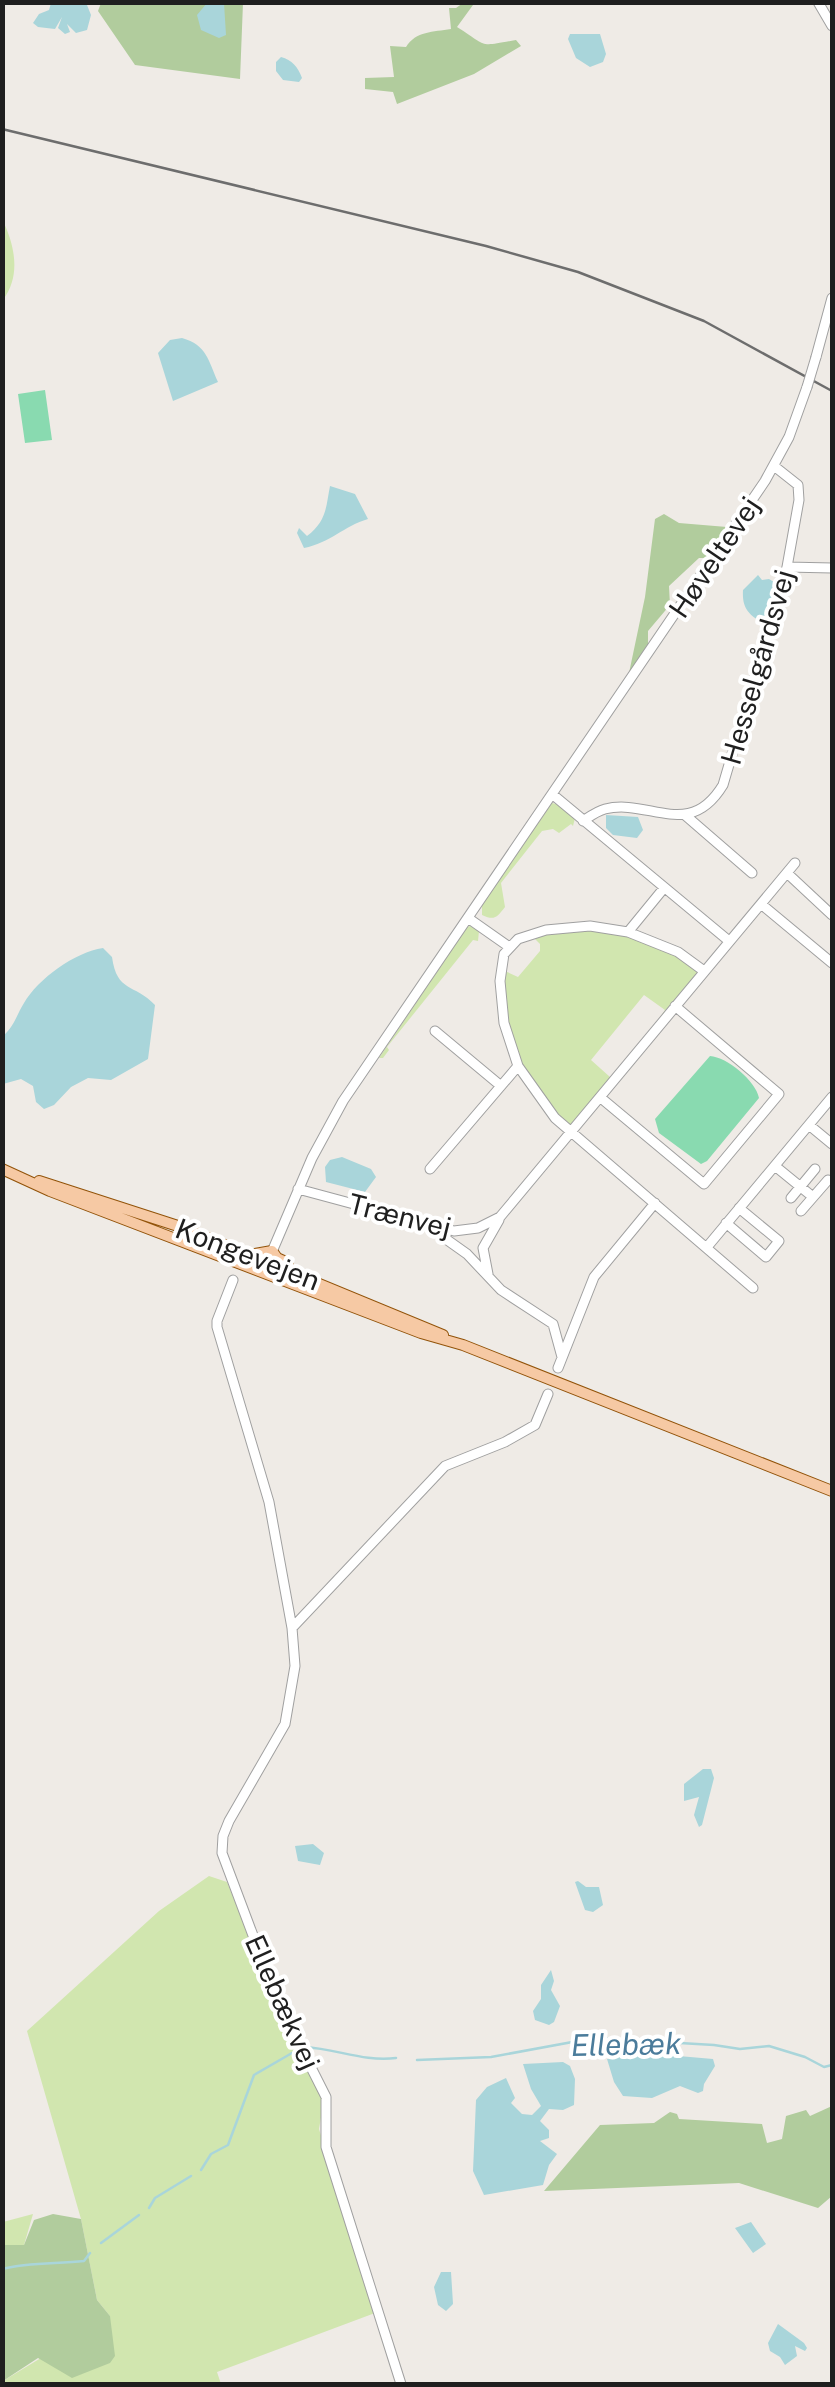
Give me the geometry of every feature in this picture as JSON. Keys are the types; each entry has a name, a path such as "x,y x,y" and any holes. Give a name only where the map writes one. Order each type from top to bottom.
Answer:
{"main road":[{"name":"Kongevejen","path":"2,1169 242,1251 279,1259 462,1345 832,1491"},
{"name":"Kongevejen","path":"28,1179 138,1225 462,1345"},
{"path":"138,1225 194,1240 261,1265 270,1256"},
{"path":"270,1256 273,1271 289,1282"}],"street":[{"path":"818,2 832,26"},
{"name":"Høveltevej","path":"270,1256 298,1189 343,1101 774,466 807,387 832,298"},
{"name":"Hesselgårdsvej","path":"686,814 715,798 723,785 786,567 799,492 798,484 774,466"},
{"path":"786,567 832,568"},
{"path":"552,794 729,941"},
{"path":"583,820 606,809 662,816 686,814 752,873"},
{"name":"Trænvej","path":"488,1277 483,1248 500,1217 795,863"},
{"path":"787,873 832,915"},
{"path":"628,932 664,888"},
{"path":"761,904 832,963"},
{"path":"470,915 508,946"},
{"path":"704,972 678,952 628,932 571,926 525,935 508,946 501,963 501,1002 518,1066 542,1104 753,1288"},
{"path":"601,1098 704,1184 779,1094 674,1006"},
{"path":"435,1031 501,1086"},
{"name":"Trænvej","path":"430,1169 518,1066"},
{"path":"706,1247 830,1105"},
{"path":"810,1125 832,1144"},
{"path":"775,1166 813,1197"},
{"path":"791,1198 815,1170"},
{"path":"802,1211 828,1180"},
{"name":"Trænvej","path":"298,1189 454,1232 500,1217"},
{"path":"558,1368 594,1277 655,1202"},
{"path":"726,1224 766,1257 773,1249 779,1241 740,1208"},
{"path":"425,1224 467,1254 500,1290 552,1324 562,1357"},
{"name":"Ellebækvej","path":"233,1280 216,1321 269,1502 292,1628 294,1666 285,1724 228,1821 222,1836 222,1853 290,2030 326,2097 326,2146 401,2384"},
{"path":"292,1628 445,1466 506,1442 535,1425 548,1394"}],"green space":[{"path":"101,3 243,3 240,79 135,65 98,11"},
{"path":"463,3 473,5 457,27 484,44 516,40 521,46 474,74 397,104 393,92 365,89 365,78 394,77 390,46 406,47 420,35 451,29 449,8"},
{"path":"3,221 11,241 14,271 3,300"},
{"path":"45,390 52,440 25,443 18,394"},
{"path":"664,514 679,523 727,527 706,558 699,558 669,586 670,605 648,631 648,646 629,673 645,597 655,519"},
{"path":"552,803 575,818 573,826 559,833 553,829 542,831 501,883 505,907 495,917 482,915 482,904"},
{"path":"467,927 479,931 478,941 473,940 387,1047 383,1058 379,1058"},
{"path":"586,929 632,937 662,948 699,974 648,1035 665,1010 644,995 591,1060 610,1077 622,1064 571,1127 540,1094 519,1057 507,1017 505,971 518,977 540,951 540,944 532,936"},
{"path":"710,1056 740,1071 759,1098 701,1164 659,1133 655,1119"},
{"path":"209,1876 227,1882 283,2021 317,2082 323,2106 319,2129 375,2313 217,2372 221,2384 3,2384 110,2316 97,2300 81,2219 27,2031 159,1911"},
{"path":"832,2106 832,2196 818,2208 739,2183 544,2191 600,2125 654,2123 670,2112 679,2119 762,2124 767,2143 782,2139 786,2116 806,2110 810,2116"},
{"path":"33,2214 24,2245 3,2245 3,2222"},
{"path":"53,2214 81,2219 97,2300 110,2316 115,2356 110,2363 72,2378 38,2358 3,2381 3,2245 24,2245 34,2220"}],"water":[{"path":"51,3 87,5 91,15 87,30 76,33 67,24 70,32 65,34 58,28 62,17 55,29 38,27 33,23 39,14 49,10"},
{"path":"207,3 224,3 226,35 219,38 201,30 197,15"},
{"path":"570,34 600,34 606,54 603,62 590,67 576,58 568,39"},
{"path":"281,57 296,67 302,78 299,82 283,80 276,71 276,62"},
{"path":"182,338 202,349 218,382 173,401 158,353 170,340"},
{"path":"330,486 355,494 368,519 304,548 297,533 299,528 307,536 318,525"},
{"path":"758,575 777,584 763,623 747,610 743,596 743,590"},
{"path":"606,815 638,817 643,830 637,838 613,835 606,828"},
{"path":"103,948 112,957 122,982 155,1005 148,1059 111,1080 88,1078 44,1109 36,1102 33,1086 21,1079 3,1084 3,1036 30,994 48,976 69,961"},
{"path":"342,1157 371,1169 376,1177 365,1192 326,1182 325,1167 330,1160"},
{"path":"703,1769 711,1769 714,1778 699,1827 694,1815 699,1797 684,1801 684,1784"},
{"path":"313,1844 324,1853 320,1865 298,1861 295,1846"},
{"path":"575,1882 586,1887 599,1887 603,1905 593,1912 585,1910"},
{"path":"551,1970 551,1990 560,2006 549,2025 535,2020 533,2011 541,1999 541,1985"},
{"path":"626,2055 713,2059 715,2066 703,2091 698,2093 680,2086 652,2098 623,2096 607,2059"},
{"path":"563,2062 570,2066 575,2079 574,2105 563,2110 549,2109 540,2121 549,2130 549,2138 540,2141 557,2154 543,2185 484,2195 473,2171 476,2100 487,2087 506,2078 515,2098 511,2103 522,2114 532,2115 541,2106 523,2064"},
{"path":"751,2222 766,2244 753,2253 735,2228"},
{"path":"441,2272 451,2272 453,2304 446,2311 438,2305 434,2287"},
{"path":"778,2324 807,2348 805,2351 795,2346 797,2356 785,2365 770,2351 768,2343"}],"waterway":[{"name":"Ellebæk","path":"417,2060 491,2057 594,2038 740,2049 769,2046 824,2067 832,2065"},
{"name":"Ellebæk","path":"305,2047 396,2058"},
{"name":"Ellebæk","path":"201,2170 211,2154 228,2145 254,2075 292,2053"},
{"name":"Ellebæk","path":"149,2208 155,2198 191,2176"},
{"name":"Ellebæk","path":"101,2243 139,2215"},
{"name":"Ellebæk","path":"2,2269 84,2261 90,2253"}],"tram line":[{"path":"2,129 486,246 578,272 704,321 832,391"}]}
